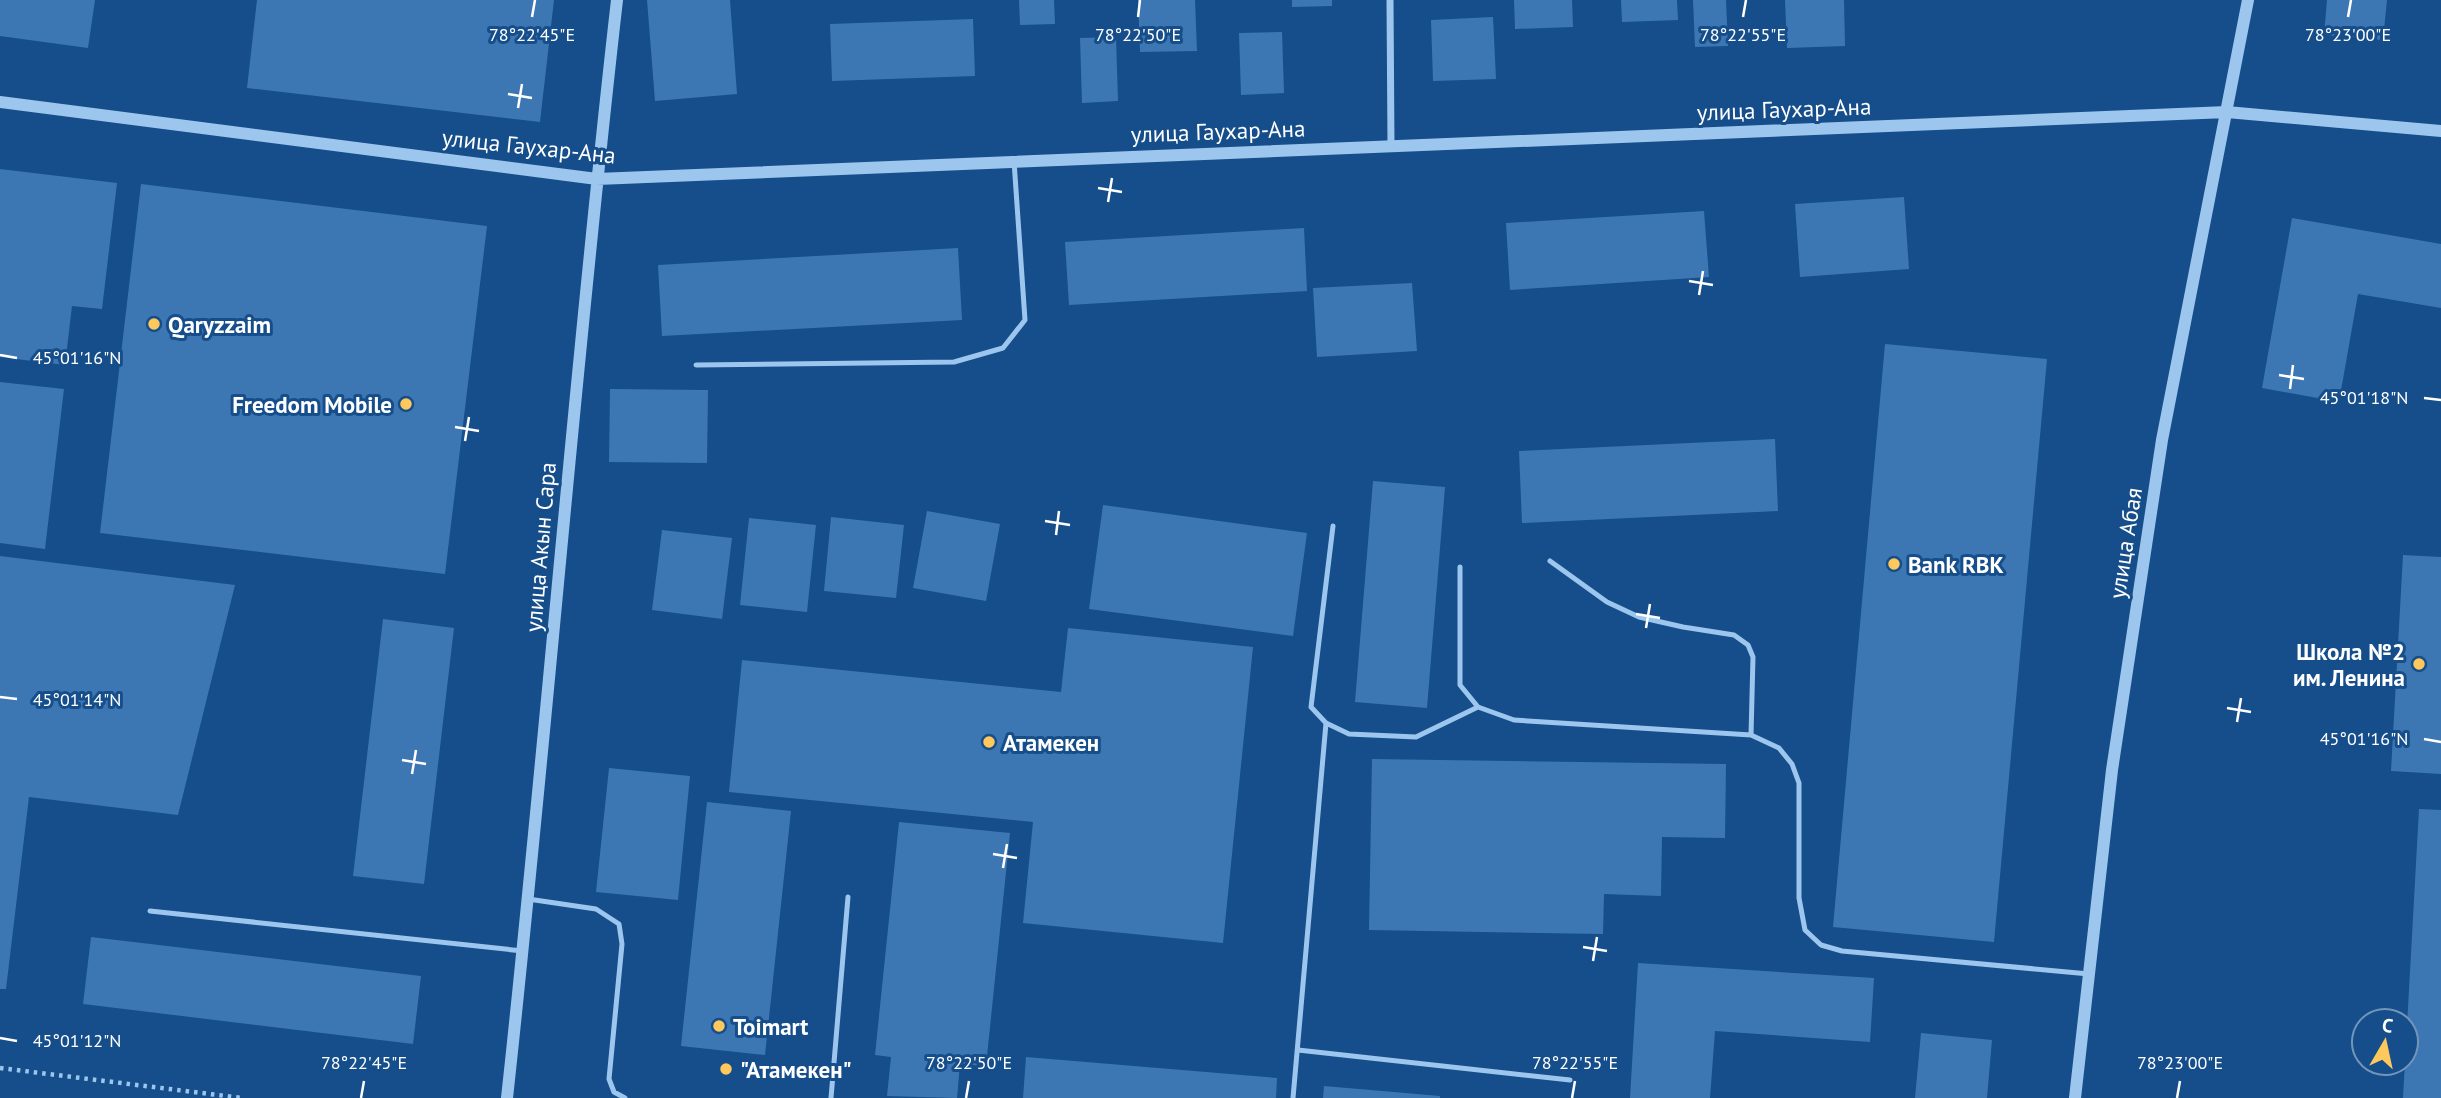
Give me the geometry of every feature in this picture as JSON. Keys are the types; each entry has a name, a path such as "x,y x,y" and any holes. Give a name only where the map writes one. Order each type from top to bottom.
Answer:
{"street":[{"name":"улица Акын Сара","path":"507,1098 617,0"},
{"path":"1390,0 1391,145"},
{"name":"улица Абая","path":"2075,1098 2112,770 2162,440 2248,0"},
{"name":"улица Гаухар-Ана","path":"0,102 597,179 2227,112 2441,131"}],"lane":[{"path":"696,365 954,362 1003,348 1025,320 1014,161"},
{"path":"1333,526 1311,707 1326,723 1349,734 1416,737 1478,707"},
{"path":"1550,561 1607,602 1639,617 1734,635 1748,645 1753,657 1751,735"},
{"path":"1460,567 1460,685 1478,707 1514,720 1751,735 1779,748 1792,764 1799,783 1799,898 1805,930 1821,945 1842,951 2089,974"},
{"path":"1293,1098 1326,723"},
{"path":"831,1098 848,897"},
{"path":"528,899 596,909 619,924 622,944 609,1079 614,1092 625,1098"},
{"path":"150,911 523,951"},
{"path":"1298,1050 1570,1080"}],"path":[{"path":"0,1068 242,1098"}],"building":[{"path":"0,0 95,0 88,48 0,36"},
{"path":"257,0 554,0 540,122 247,88"},
{"path":"647,0 730,0 737,94 655,101"},
{"path":"1019,0 1054,0 1055,24 1020,25"},
{"path":"1138,0 1195,0 1197,51 1140,52"},
{"path":"1292,0 1332,0 1332,6 1292,7"},
{"path":"1514,0 1572,0 1573,27 1515,29"},
{"path":"1621,0 1677,0 1678,20 1622,22"},
{"path":"1693,0 1726,0 1728,46 1695,47"},
{"path":"1785,0 1844,0 1845,46 1787,48"},
{"path":"2327,0 2387,0 2383,40 2324,35"},
{"path":"1493,17 1496,79 1433,81 1431,20"},
{"path":"973,19 975,76 832,81 830,24"},
{"path":"1282,32 1284,93 1241,95 1239,33"},
{"path":"1116,37 1118,101 1082,103 1080,38"},
{"path":"0,169 117,183 102,309 72,306 65,365 0,357"},
{"path":"141,184 487,226 445,574 100,533"},
{"path":"1904,197 1909,269 1800,277 1795,204"},
{"path":"1704,211 1709,277 1510,290 1506,223"},
{"path":"2292,218 2441,244 2441,308 2358,294 2339,402 2262,388"},
{"path":"1304,228 1307,291 1069,305 1065,242"},
{"path":"958,248 962,320 662,336 658,265"},
{"path":"1412,283 1417,351 1317,357 1313,288"},
{"path":"1885,344 2047,359 1994,942 1833,927"},
{"path":"0,382 64,389 45,549 0,543"},
{"path":"610,389 708,390 707,463 609,462"},
{"path":"1775,439 1778,511 1522,523 1519,451"},
{"path":"1373,481 1445,487 1427,708 1355,702"},
{"path":"1103,505 1307,533 1293,636 1089,609"},
{"path":"927,511 1000,524 986,601 913,588"},
{"path":"831,517 904,525 896,598 824,591"},
{"path":"749,518 816,525 807,612 740,605"},
{"path":"662,530 732,538 722,619 652,610"},
{"name":"Школа №2 им. Ленина","path":"2403,555 2441,557 2441,774 2391,771"},
{"path":"0,556 235,585 178,815 29,797 6,989 0,989"},
{"path":"383,619 454,628 424,884 353,876"},
{"name":"Атамекен","path":"1068,628 1253,647 1223,943 1023,923 1033,822 729,792 742,660 1061,692"},
{"path":"1372,759 1726,764 1725,838 1662,837 1661,896 1604,894 1603,934 1369,930"},
{"path":"609,768 690,776 678,900 596,892"},
{"path":"707,802 791,811 765,1055 681,1046"},
{"path":"2419,809 2441,810 2441,1098 2403,1098 2404,1077 2420,1077 2420,1007 2408,1007"},
{"path":"899,822 1010,833 986,1066 960,1064 957,1098 887,1096 891,1057 875,1055"},
{"path":"91,937 421,976 413,1044 83,1004"},
{"path":"1638,963 1874,978 1870,1042 1715,1031 1710,1098 1630,1098"},
{"path":"1921,1033 1992,1040 1987,1098 1915,1098"},
{"path":"1026,1057 1277,1078 1276,1098 1023,1098"},
{"path":"1324,1086 1440,1096 1440,1098 1323,1098"}],"place":[{"name":"Qaryzzaim","path":"154,324"},
{"name":"Freedom Mobile","path":"406,404"},
{"name":"Bank RBK","path":"1894,564"},
{"name":"Школа №2 им. Ленина","path":"2419,664"},
{"name":"Атамекен","path":"989,742"},
{"name":"Toimart","path":"719,1026"},
{"name":"\"Атамекен\"","path":"726,1069"}]}
